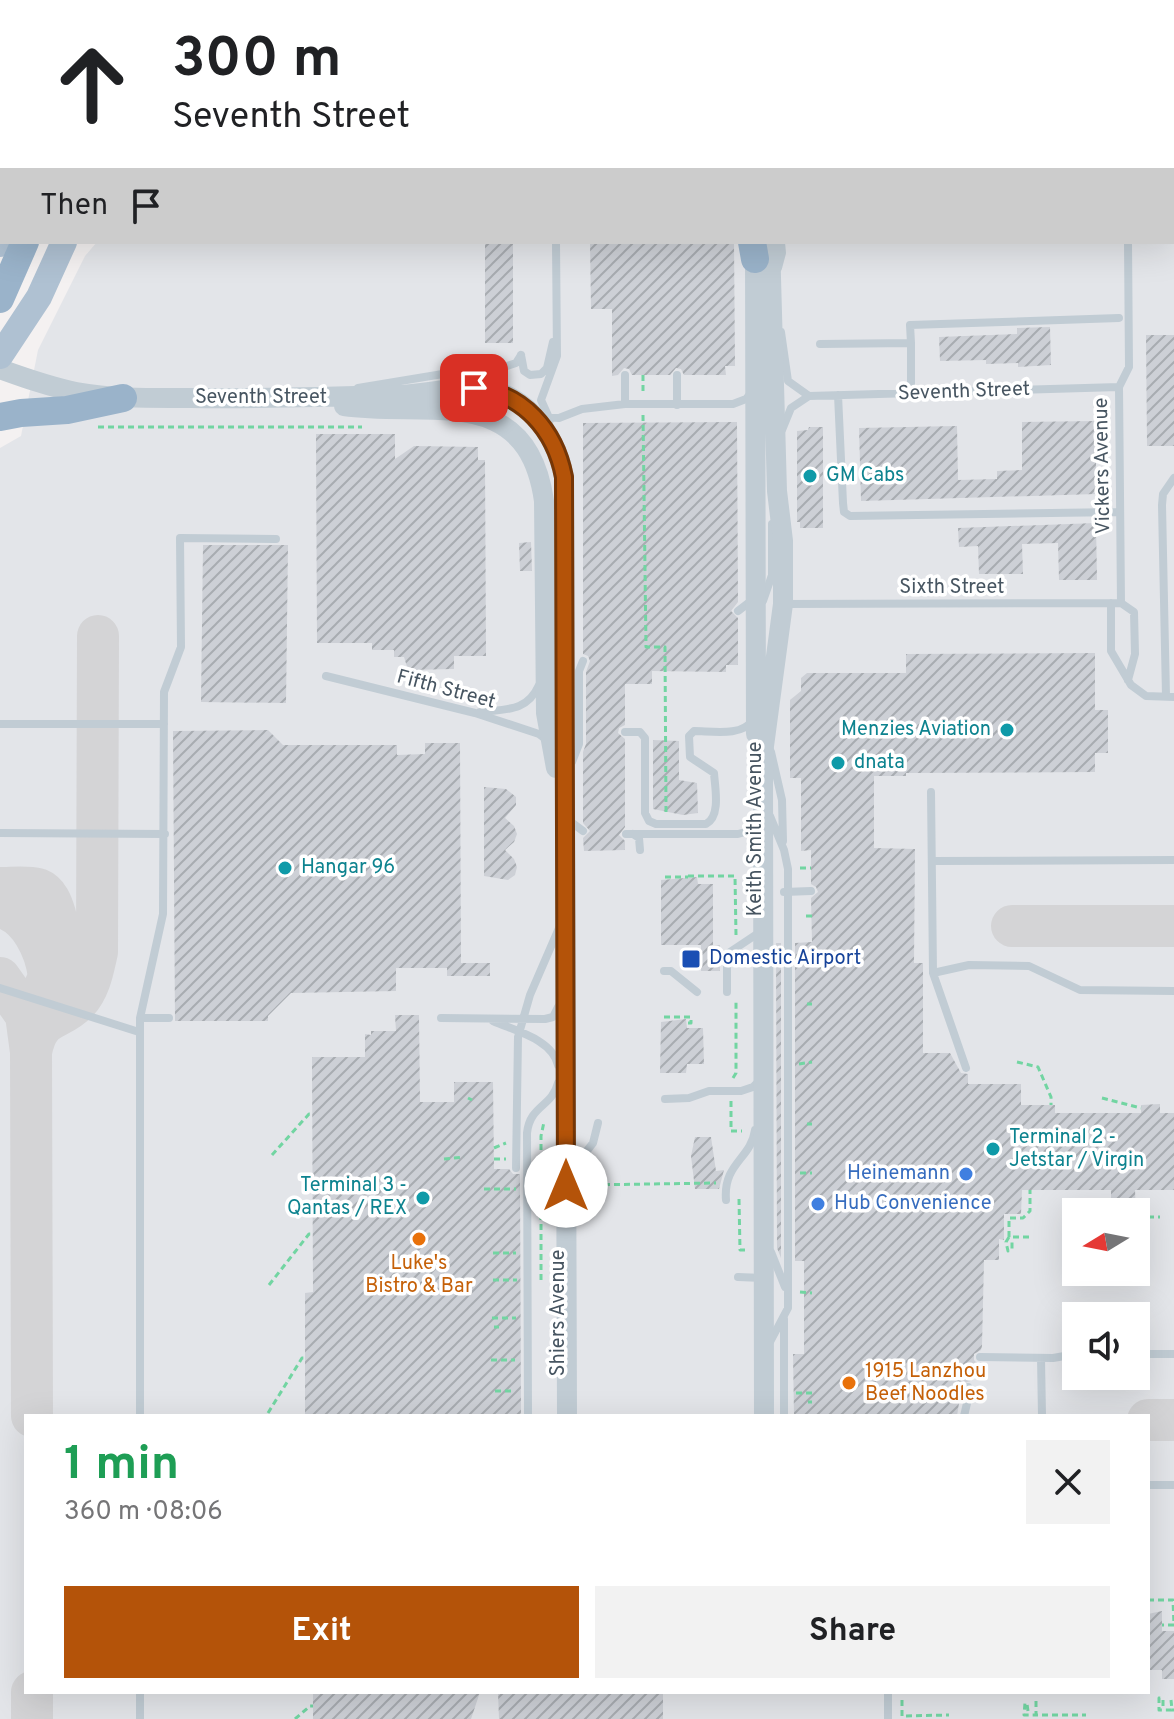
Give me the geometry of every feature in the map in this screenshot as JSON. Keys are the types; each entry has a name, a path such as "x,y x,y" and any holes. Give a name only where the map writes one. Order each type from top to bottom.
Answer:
{"highway":[{"path":"0,299 24,244"},
{"path":"0,417 67,410 123,398"}],"main road":[{"path":"0,327 50,244"},
{"path":"0,356 39,297 63,244"}],"street":[{"name":"Keith Smith Avenue","path":"764,1414 752,1128 755,385 767,256"},
{"name":"Keith Smith Avenue","path":"757,1414 764,1278 764,746 783,604 783,541 777,491 767,256"},
{"name":"Seventh Street","path":"0,369 76,392 123,398 298,399 474,388 500,393 522,405 556,445 564,477"},
{"name":"Shiers Avenue","path":"298,399 376,410 471,413 500,422 518,437 537,469 544,501 546,713 557,803 559,1414"},
{"name":"Shiers Avenue","path":"564,477 565,900 573,1185 567,1414"}],"lane":[{"path":"556,244 555,366 542,396 542,404 561,440 565,459 564,477"},
{"name":"Vickers Avenue","path":"1128,244 1129,367 1119,387 1120,512 1116,603 1134,612 1135,654 1128,680"},
{"path":"767,256 788,381 809,396 791,408 776,447"},
{"path":"298,399 485,367 507,366 516,363 521,355 524,371 530,375 541,374 549,360 556,318"},
{"path":"911,393 910,325 1119,318"},
{"path":"820,344 911,343"},
{"path":"625,375 625,404"},
{"path":"677,375 677,405"},
{"path":"548,418 559,418 582,409 625,404 740,402 750,396 755,385"},
{"name":"Seventh Street","path":"809,396 1119,387"},
{"path":"838,395 843,503 844,512 850,516 1120,512"},
{"name":"Seventh Street","path":"522,405 548,418"},
{"path":"1116,603 1111,651 1140,694 1170,697 1162,505 1163,494 1174,478"},
{"path":"625,732 640,732 645,738 645,813 652,823 706,824 714,818 714,773 690,757 689,736 694,731 741,731 751,724 752,627 772,575 772,523 777,491"},
{"path":"140,1414 139,1032 163,914 164,692 181,647 180,538 276,539"},
{"path":"738,611 768,588"},
{"name":"Sixth Street","path":"783,604 1116,603"},
{"path":"475,713 515,709 528,702 538,688 545,659"},
{"path":"565,781 579,744 579,671 583,661"},
{"name":"Fifth Street","path":"326,676 475,713 539,734 552,747"},
{"path":"756,684 782,800 783,942"},
{"path":"546,713 552,725 560,731 582,732"},
{"path":"0,724 164,724"},
{"path":"931,792 933,973 966,1068"},
{"path":"557,803 571,823 583,831"},
{"path":"640,850 639,838 630,834 747,833 758,826 763,807"},
{"path":"763,807 784,850 788,869 786,1414"},
{"path":"0,833 165,834"},
{"path":"932,861 1174,860"},
{"path":"783,892 811,891"},
{"path":"516,1168 518,1037 525,1007 559,927 565,900"},
{"path":"727,992 727,954 764,929"},
{"path":"933,973 969,965 1029,966 1080,990 1174,991"},
{"path":"664,971 671,971 697,992"},
{"path":"0,988 139,1032"},
{"path":"441,1018 550,1018 558,1007"},
{"path":"140,1018 169,1018"},
{"path":"489,1019 544,1044 555,1054 558,1078 565,1097 584,1098"},
{"path":"665,1099 753,1087 764,1070"},
{"path":"528,1414 528,1124 533,1113 554,1096 558,1078"},
{"path":"573,1185 574,1165 593,1143 598,1123"},
{"path":"726,1200 725,1186 733,1167 752,1145 752,1128"},
{"path":"764,1236 788,1294"},
{"path":"784,1262 789,1393 786,1414"},
{"path":"738,1277 764,1278"},
{"path":"760,1353 786,1308"},
{"path":"1150,1354 1174,1354"},
{"path":"980,1357 1062,1356"},
{"path":"1041,1358 1042,1414"},
{"path":"964,1414 968,1387"},
{"path":"1150,1485 1174,1485"},
{"path":"140,1694 140,1719"},
{"path":"888,1694 888,1719"}],"path":[{"path":"643,375 646,647 665,647 666,824"},
{"path":"85,427 367,427"},
{"path":"665,877 688,878"},
{"path":"823,949 823,969"},
{"path":"664,1017 691,1017 691,1023 686,1023"},
{"path":"1017,1062 1038,1067 1051,1097 1051,1105"},
{"path":"731,1091 731,1131 752,1128"},
{"path":"1102,1098 1141,1108"},
{"path":"272,1155 309,1114 313,1114"},
{"path":"541,1280 541,1136 544,1119 553,1119"},
{"path":"444,1159 464,1157"},
{"path":"573,1185 725,1186"},
{"path":"484,1189 527,1189"},
{"path":"1029,1237 1010,1239 1009,1218 1023,1218 1030,1211 1030,1190"},
{"path":"1150,1217 1160,1217"},
{"path":"269,1285 309,1234 313,1234"},
{"path":"493,1253 516,1253"},
{"path":"493,1280 528,1280"},
{"path":"492,1318 516,1318"},
{"path":"268,1413 302,1358 305,1358"},
{"path":"491,1360 516,1360"},
{"path":"495,1391 528,1391"},
{"path":"789,1393 812,1393"},
{"path":"1150,1600 1173,1600 1174,1625 1162,1625"},
{"path":"1163,1706 1163,1699 1159,1698 1159,1710 1173,1710 1171,1700"},
{"path":"902,1700 902,1717 949,1715"},
{"path":"1036,1701 1036,1715"},
{"path":"1028,1711 1025,1703 1024,1715 1086,1715"},
{"path":"295,1719 313,1706"}],"shaded area":[{"path":"95,244 1174,244 1174,1719 0,1719 0,448 21,436 38,350 85,256"}],"building":[{"path":"485,244 513,244 513,343 485,343"},
{"path":"590,244 734,244 735,366 725,366 726,375 684,375 681,369 676,368 670,375 632,375 629,369 624,368 618,375 612,376 612,309 591,309"},
{"path":"1050,327 1051,365 1018,367 1018,363 986,364 986,360 940,361 939,337 1017,334 1017,328"},
{"path":"1146,335 1174,335 1174,446 1147,446"},
{"path":"1096,421 1096,494 861,501 859,428 957,426 958,480 997,479 997,471 1022,470 1022,422"},
{"path":"737,422 738,602 731,611 738,618 738,665 726,665 726,672 652,671 652,684 625,684 625,725 619,728 618,733 625,739 625,827 619,835 625,841 625,850 584,851 583,838 590,831 583,823 583,752 586,744 586,672 590,661 583,654 583,423"},
{"name":"GM Cabs","path":"809,427 823,427 823,528 800,528 800,522 797,522 797,431 808,430"},
{"path":"316,434 395,434 395,459 414,446 478,447 478,460 485,460 486,656 454,656 454,669 408,670 404,657 394,657 394,650 372,650 372,643 317,643"},
{"path":"1096,523 1097,580 1059,580 1058,543 1022,544 1023,574 979,574 978,546 959,547 958,528"},
{"path":"531,542 532,571 520,571 519,543"},
{"path":"203,545 288,545 286,703 201,702"},
{"name":"Terminal 2 - Jetstar / Virgin","path":"1095,653 1095,710 1108,710 1108,753 1095,753 1095,772 906,773 906,776 874,776 874,848 915,849 914,963 923,963 923,1053 950,1053 961,1073 968,1074 968,1084 1021,1084 1021,1105 1055,1105 1055,1113 1141,1113 1141,1105 1160,1104 1160,1113 1174,1113 1174,1190 1135,1190 1135,1198 1111,1198 1111,1190 1022,1190 1021,1214 1004,1214 1004,1240 999,1239 999,1260 984,1260 982,1346 974,1354 977,1363 970,1381 962,1384 957,1414 794,1414 793,1354 804,1354 804,1261 795,1261 795,943 812,942 811,898 818,892 811,884 811,850 801,851 801,778 790,778 790,700 801,691 801,678 807,673 906,673 906,654"},
{"name":"Hangar 96","path":"268,730 283,745 397,745 397,755 425,754 425,743 460,743 461,963 490,963 490,976 447,976 447,968 396,968 396,991 291,993 268,1016 268,1021 175,1021 173,731"},
{"path":"653,740 679,741 679,780 697,783 698,813 683,815 653,809"},
{"path":"484,787 506,789 516,797 516,805 505,818 517,834 505,850 517,867 515,875 508,880 484,876"},
{"path":"697,877 698,884 713,884 713,945 720,945 720,971 701,971 701,945 661,945 661,880"},
{"path":"776,943 781,943 781,1258 777,1248"},
{"name":"Terminal 3 - Qantas / REX","path":"395,1015 419,1015 420,1102 454,1102 454,1082 493,1082 494,1169 509,1169 513,1174 520,1174 521,1414 305,1414 305,1293 313,1292 312,1057 365,1057 365,1034 371,1035 371,1031 396,1031"},
{"path":"686,1019 687,1028 703,1028 704,1064 687,1064 686,1073 660,1073 661,1022"},
{"path":"695,1137 711,1137 716,1171 724,1170 719,1189 695,1189 691,1156"},
{"path":"1162,1611 1162,1631 1174,1631 1174,1679 1162,1679 1162,1670 1150,1670 1150,1614"},
{"path":"313,1694 479,1694 471,1719 313,1719"},
{"path":"498,1694 663,1694 663,1719 499,1719"}],"taxiway":[{"path":"31,1052 34,1039 44,1024 70,1008 82,996 97,952 98,636"},
{"path":"0,888 38,889 47,896 55,914 58,949 30,1034"},
{"path":"0,907 20,917 35,934 49,977"},
{"path":"1012,926 1174,926"},
{"path":"0,978 26,1015 31,1052 32,1414"},
{"path":"1150,1420 1174,1420"},
{"path":"32,1694 32,1719"}],"place":[{"name":"GM Cabs","path":"810,476"},
{"name":"Menzies Aviation","path":"1007,730"},
{"name":"dnata","path":"838,763"},
{"name":"Hangar 96","path":"285,868"},
{"name":"Domestic Airport","path":"691,959"},
{"name":"Terminal 2 - Jetstar / Virgin","path":"993,1149"},
{"name":"Heinemann","path":"966,1174"},
{"name":"Terminal 3 - Qantas / REX","path":"423,1198"},
{"name":"Hub Convenience","path":"818,1204"},
{"name":"Luke's Bistro & Bar","path":"419,1239"},
{"name":"1915 Lanzhou Beef Noodles","path":"849,1383"}],"route":[{"path":"474,388 512,398 530,412 556,445 564,477 566,1186"}]}
